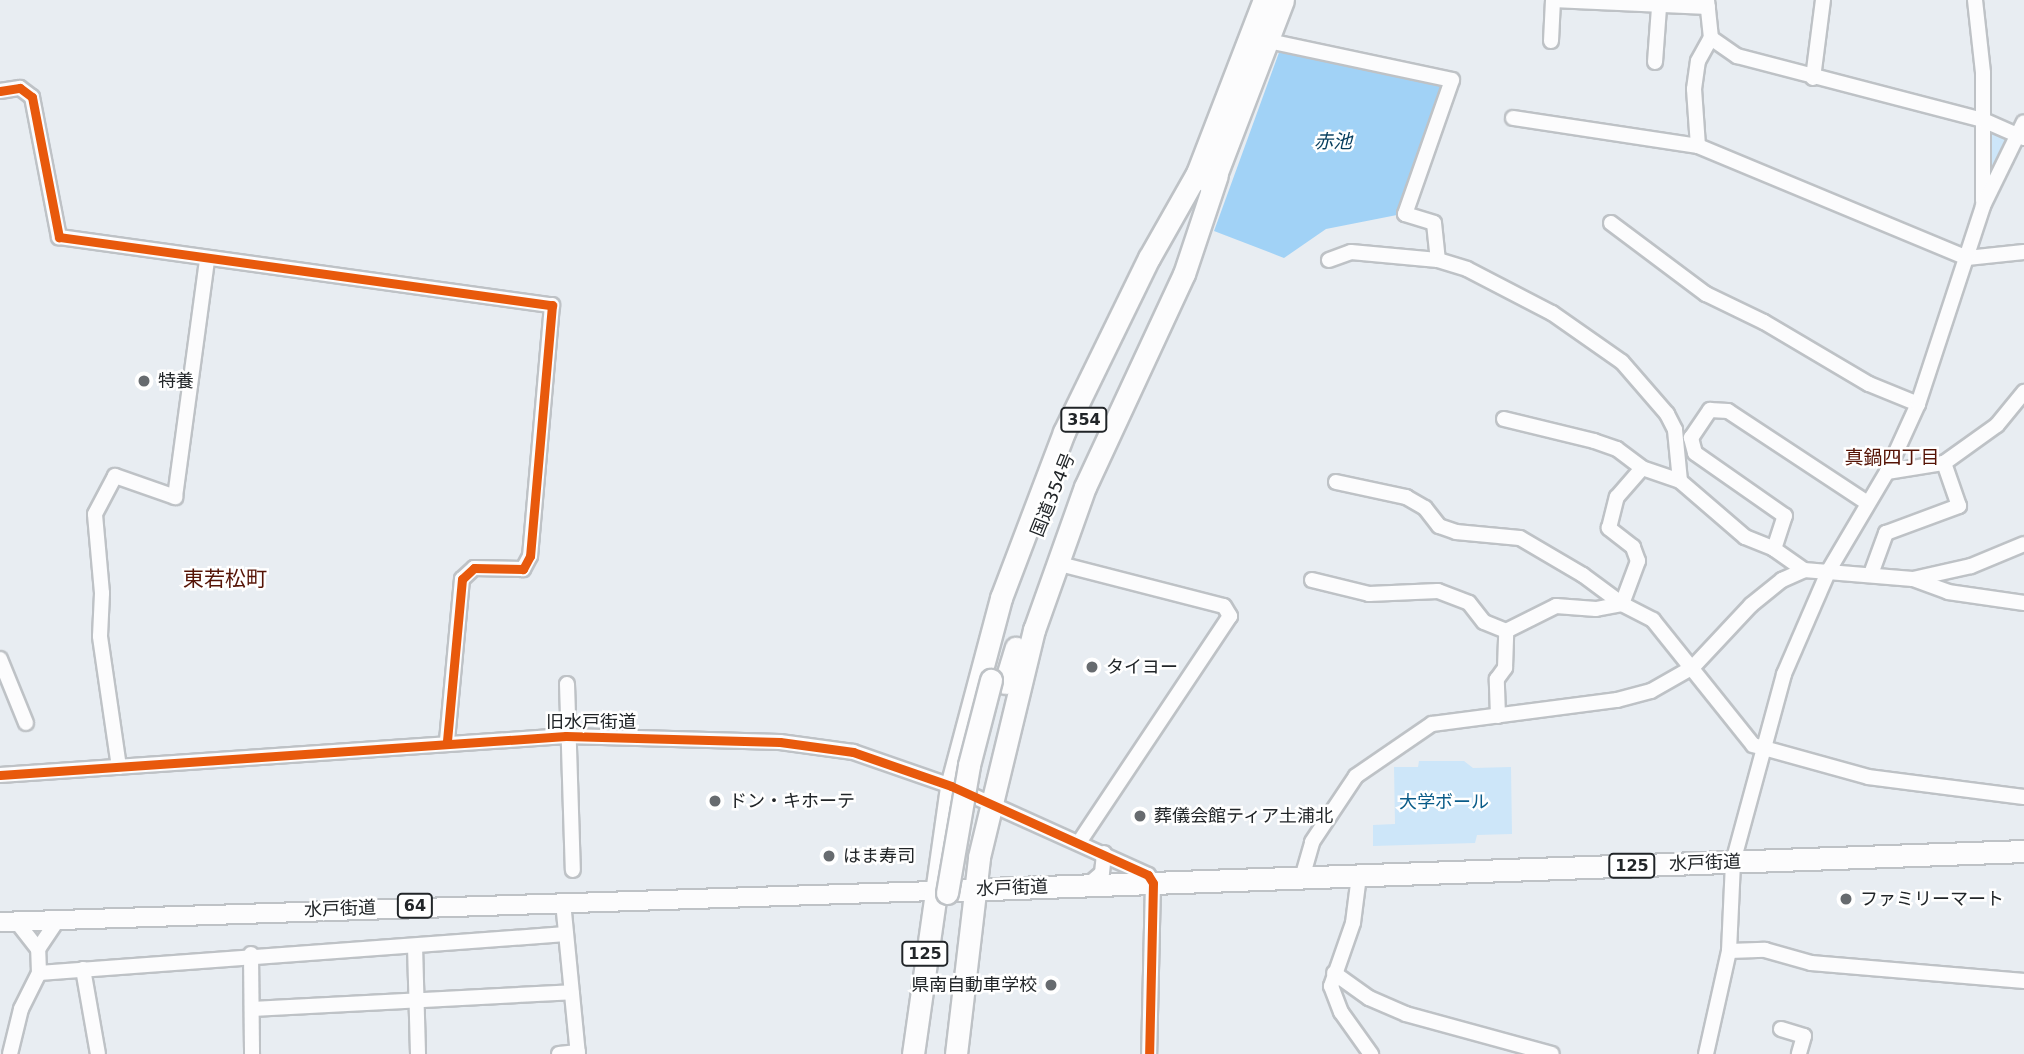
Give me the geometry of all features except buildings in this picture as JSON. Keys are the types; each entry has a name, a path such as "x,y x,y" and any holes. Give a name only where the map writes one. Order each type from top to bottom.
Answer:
{"highway":[{"name":"国道354号","path":"1208,171 1264,0"},
{"name":"国道354号","path":"954,891 967,775 1057,483 1269,41 1283,0"},
{"path":"954,891 989,802 1056,563 1121,402 1184,274 1208,171"},
{"path":"954,891 951,786 1002,598 1043,479 1149,258 1208,171"},
{"name":"水戸街道","path":"954,891 2024,851"},
{"name":"125","path":"928,1054 939,1009 954,891"},
{"name":"125","path":"913,1054 954,891"},
{"name":"125","path":"954,891 956,1054"},
{"name":"125","path":"939,1009 943,1054"}],"main road":[{"name":"水戸街道","path":"8,922 954,891"}],"street":[{"path":"1551,41 1553,0 1659,7 1708,4 1711,37 1698,61 1694,89 1698,146"},
{"path":"1812,78 1823,0"},
{"path":"1975,0 1983,120 1983,206"},
{"path":"1655,62 1659,7"},
{"path":"1711,37 1737,56 1812,78 1983,120 2021,138"},
{"path":"1269,41 1452,80 1405,214 1434,223 1438,260"},
{"path":"0,91 20,88 32,97 59,237 208,260 552,305 530,556 523,569 474,568 462,579 447,742"},
{"path":"1513,118 1698,146 1967,258 2024,252"},
{"path":"1706,1054 1729,951 1733,862 1784,674 1829,570 1866,502 1887,472 1918,404 1983,206 2021,138 2024,122"},
{"path":"1611,223 1706,294 1764,321 1869,384 1918,404"},
{"path":"1328,260 1352,252 1438,260 1467,270 1552,313 1622,362 1675,430 1680,481"},
{"path":"119,767 100,636 102,593 95,514 116,476 175,497 208,260"},
{"path":"1887,472 1944,463 1997,425 2024,392"},
{"path":"1774,549 1785,516 1695,453 1691,438 1710,410 1728,411 1866,502"},
{"path":"1504,419 1594,441 1616,449 1642,468 1680,481 1745,537 1774,549 1804,570"},
{"path":"1871,575 1886,533 1959,506 1944,463"},
{"path":"1622,604 1638,561 1633,547 1609,528 1618,497 1642,468"},
{"path":"1336,482 1406,497 1425,508 1439,526 1456,532 1520,538 1622,604 1653,620 1693,667 1739,732 1765,748 1868,777 2024,797"},
{"path":"1302,878 1312,842 1363,769 1432,724 1617,700 1651,691 1693,667 1751,605 1782,580 1804,570 1913,579 1971,566 2024,544"},
{"path":"1056,563 1224,606 1230,616 1080,841"},
{"path":"1913,579 1929,588 2024,603"},
{"path":"1312,580 1369,594 1437,592 1468,603 1484,622 1506,631 1556,606 1596,610 1622,604"},
{"path":"1498,716 1497,679 1505,668 1506,631"},
{"path":"0,659 4,681 26,723"},
{"path":"567,684 566,736 573,870"},
{"name":"旧水戸街道","path":"0,775 447,742 566,736 780,741 833,747 951,786 1142,869 1153,883"},
{"path":"1088,885 1102,873 1104,853"},
{"path":"1359,876 1353,923 1331,986 1341,1012 1371,1054"},
{"path":"1149,1054 1153,883"},
{"path":"559,1054 578,1053 563,902"},
{"path":"10,1054 22,1010 39,972 38,949 57,920"},
{"path":"8,922 38,949"},
{"path":"39,972 251,954 415,946 566,934"},
{"path":"415,946 418,1054"},
{"path":"1729,951 1765,950 1811,963 2024,981"},
{"path":"251,954 252,1054"},
{"path":"83,970 98,1054"},
{"path":"1334,973 1369,998 1406,1014 1552,1054"},
{"path":"252,1009 572,992"},
{"path":"1781,1029 1804,1036 1799,1054"}],"green space":[{"path":"1985,125 2013,138 1985,197"},
{"name":"大学ボール","path":"1419,761 1464,761 1473,768 1511,767 1512,834 1477,835 1475,843 1373,846 1373,825 1395,824 1394,767 1418,767"}],"water":[{"name":"赤池","path":"1281,47 1450,81 1402,214 1326,229 1284,258 1214,231"}],"cycle path":[{"path":"0,91 20,88 32,97 59,237 552,305 530,556 523,569 474,568 462,579 447,742"},
{"path":"0,775 566,736 780,742 853,752 951,786 1148,875 1153,883 1149,1054"}],"place":[{"name":"特養","path":"144,381"},
{"name":"タイヨー","path":"1092,667"},
{"name":"ドン・キホーテ","path":"715,801"},
{"name":"葬儀会館ティア土浦北","path":"1140,816"},
{"name":"はま寿司","path":"829,856"},
{"name":"ファミリーマート","path":"1846,899"},
{"name":"県南自動車学校","path":"1051,985"}],"district":[{"name":"真鍋四丁目","path":"1892,458"},
{"name":"東若松町","path":"225,579"}]}
